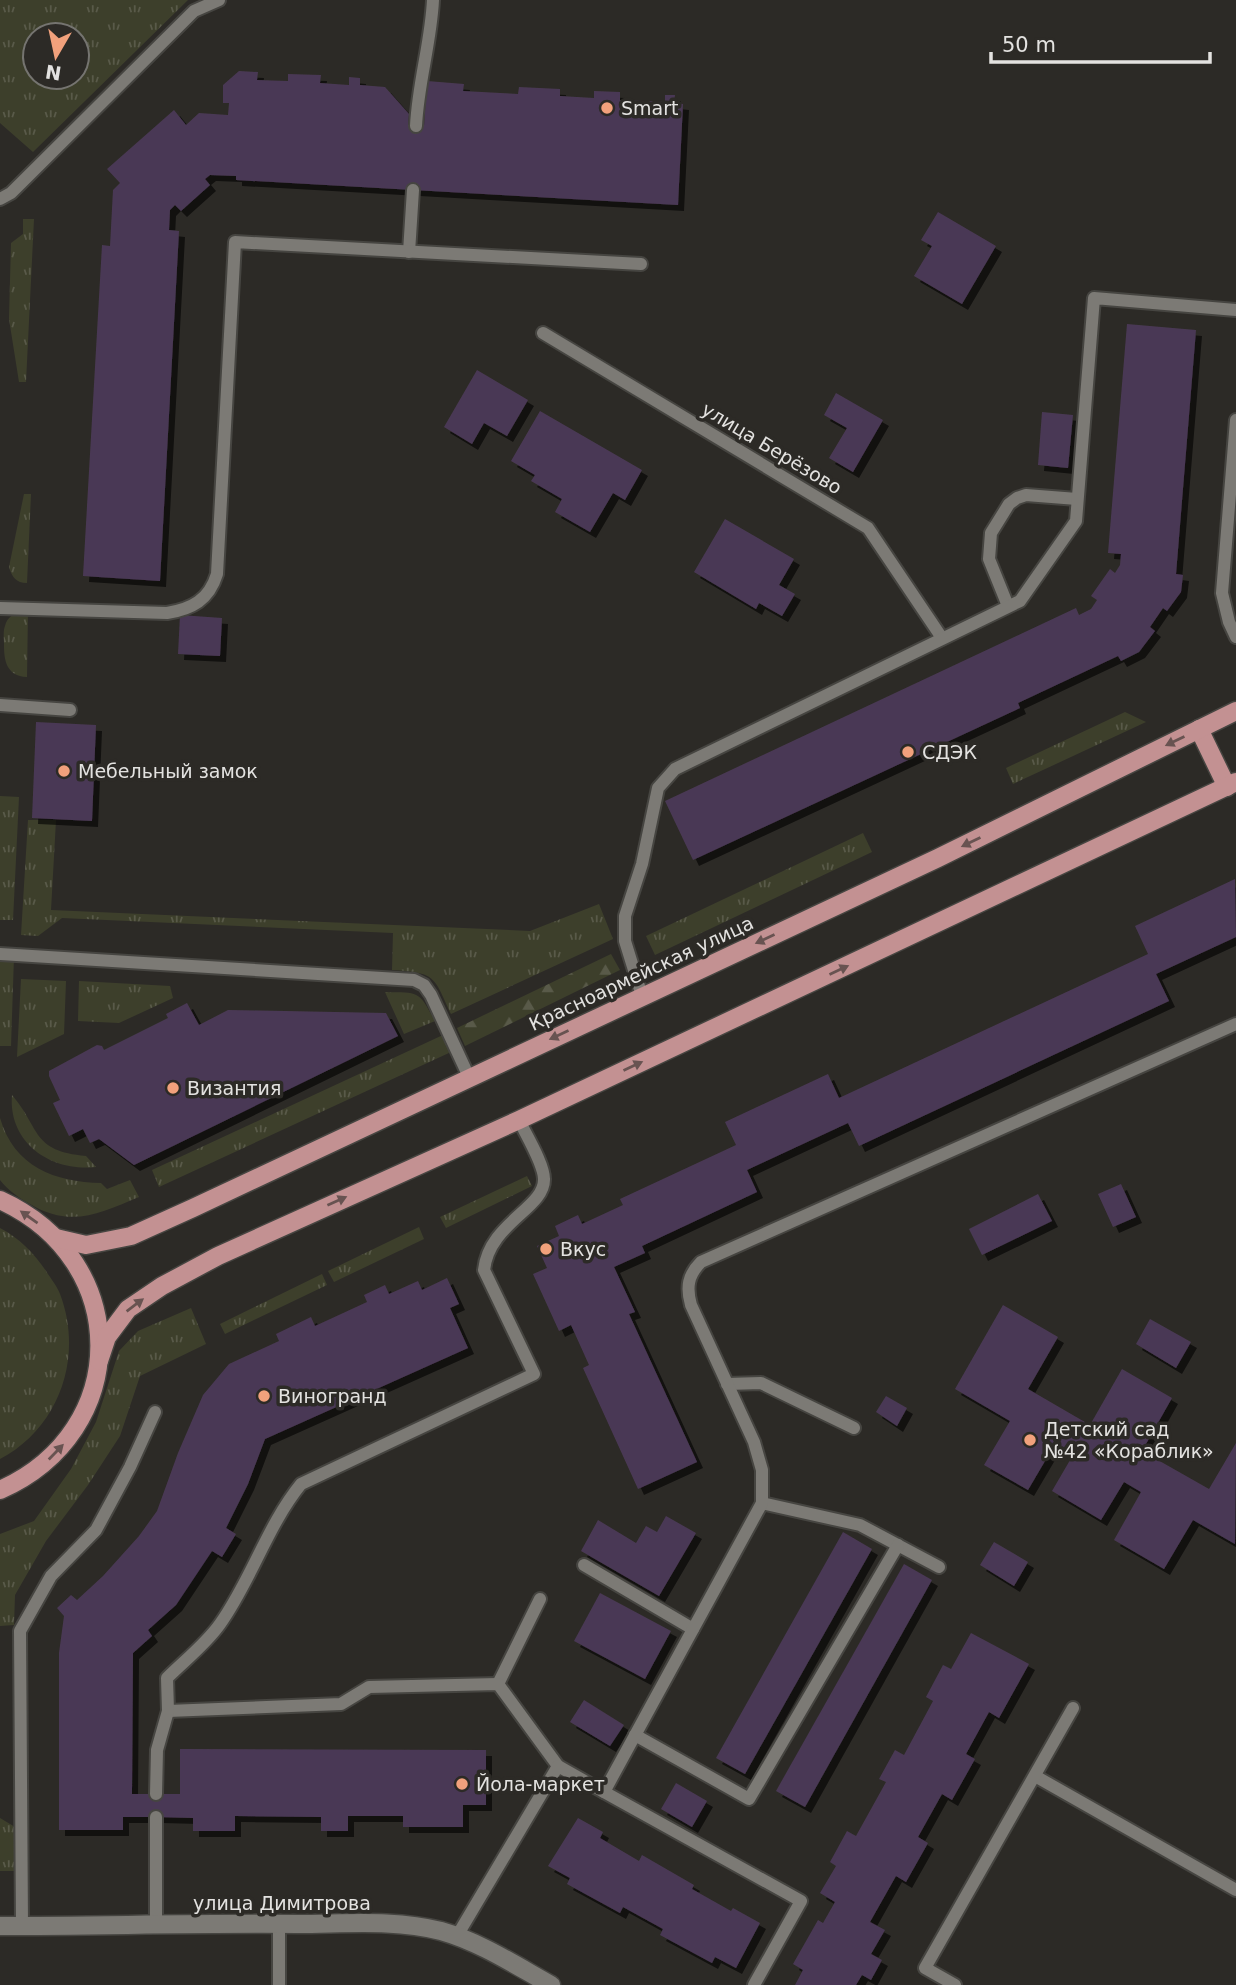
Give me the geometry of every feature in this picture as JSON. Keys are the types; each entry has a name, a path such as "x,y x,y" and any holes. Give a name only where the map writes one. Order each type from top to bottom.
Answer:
{"main road":[{"name":"Красноармейская улица","path":"56,1238 86,1245 131,1236 938,858 1236,710"},
{"path":"0,1490 22,1480 46,1463 66,1442 86,1408 107,1337 128,1309 162,1286 242,1245 519,1120 1231,785 1199,729"},
{"path":"0,1200 31,1217 56,1238 76,1264 91,1294 99,1327 99,1361"}],"street":[{"name":"улица Димитрова","path":"0,1926 380,1924 439,1931 457,1936 489,1950 551,1985"}],"lane":[{"path":"0,199 11,193 194,11 219,0"},
{"path":"416,125 418,90 432,27 433,0"},
{"path":"409,252 412,190"},
{"path":"0,607 167,613 185,610 201,601 212,589 217,574 235,242 641,264"},
{"path":"642,996 625,941 625,916 642,864 658,788 675,769 1020,601 1076,521 1094,298 1236,310"},
{"name":"улица Берёзово","path":"543,333 868,528 942,638"},
{"path":"1236,420 1222,593 1229,622 1236,637"},
{"path":"1008,607 989,559 991,533 1009,504 1026,495 1077,499"},
{"path":"0,705 70,710"},
{"path":"0,954 414,980 424,985 430,995 468,1077"},
{"path":"604,1792 762,1503 762,1470 754,1442 687,1293 692,1271 701,1262 1236,1024"},
{"path":"156,1794 157,1750 168,1711 167,1678 219,1625 251,1570 283,1506 301,1484 534,1374 484,1270 485,1256 491,1243 538,1197 545,1180 519,1120"},
{"path":"727,1384 761,1383 854,1428"},
{"path":"22,1926 20,1632 51,1576 96,1531 155,1412"},
{"path":"762,1503 860,1525 939,1567"},
{"path":"635,1735 749,1799 898,1545"},
{"path":"584,1565 693,1629"},
{"path":"498,1684 540,1599"},
{"path":"168,1711 341,1704 369,1687 498,1684"},
{"path":"498,1684 558,1766 801,1901 754,1985"},
{"path":"955,1985 925,1968 1073,1707"},
{"path":"457,1936 558,1766"},
{"path":"1035,1776 1236,1890"},
{"path":"156,1817 156,1925"},
{"path":"279,1924 279,1985"}],"green space":[{"path":"0,0 188,0 33,152 0,123"},
{"path":"23,219 34,219 26,382 19,382 9,319 11,243 23,234"},
{"path":"24,494 31,494 27,583 15,579 9,567"},
{"path":"21,610 28,610 27,677 10,670 5,656 6,623"},
{"path":"1125,712 1146,722 1013,784 1006,768"},
{"path":"0,796 19,797 13,920 0,920"},
{"path":"28,820 56,820 51,910 530,931 599,904 613,939 451,1014 431,978 392,970 393,933 62,918 38,936 21,935"},
{"path":"863,833 872,852 655,955 646,936"},
{"path":"611,954 620,970 465,1046 457,1028"},
{"path":"0,956 14,956 11,1046 0,1046"},
{"path":"21,979 66,981 64,1034 17,1057"},
{"path":"79,981 170,986 173,998 119,1023 78,1021"},
{"path":"385,992 417,995 435,1021 404,1034"},
{"path":"443,1035 451,1052 159,1187 152,1170"},
{"path":"12,1095 46,1143 55,1149 86,1156 96,1167 63,1165 36,1151 17,1127"},
{"path":"0,1118 15,1149 38,1168 68,1179 101,1183 107,1189 130,1180 139,1197 111,1209 72,1217 45,1211 30,1204 14,1194 0,1180"},
{"path":"527,1176 532,1186 446,1228 440,1217"},
{"path":"419,1227 424,1239 334,1282 328,1271"},
{"path":"0,1228 31,1252 56,1285 67,1318 69,1342 67,1366 51,1410 38,1429 21,1446 0,1459"},
{"path":"322,1274 327,1285 225,1334 220,1324"},
{"path":"191,1308 206,1344 140,1376 120,1436 46,1541 15,1595 14,1625 0,1626 0,1534 34,1521 71,1469 96,1422 119,1351 138,1331"},
{"path":"0,1818 15,1827 14,1871 0,1871"}],"building":[{"path":"239,71 258,72 257,80 288,81 288,74 321,75 320,83 349,85 349,77 360,78 360,85 385,87 409,114 408,125 416,126 424,126 427,81 464,84 463,91 518,94 519,87 560,89 560,96 594,98 594,91 620,92 620,100 665,102 665,95 675,95 674,103 683,104 678,205 236,180 236,176 210,175 205,179 210,185 181,211 175,205 170,210 169,230 179,231 160,581 83,576 102,245 110,246 113,190 120,183 107,169 174,110 186,125 199,113 228,115 229,103 223,103 223,85"},
{"path":"938,212 996,246 962,304 914,276 932,246 921,240"},
{"path":"1127,324 1196,330 1176,574 1183,575 1181,592 1167,611 1163,608 1150,627 1155,631 1139,652 1121,661 1118,656 1018,703 1020,708 693,860 665,801 1076,608 1079,615 1091,609 1097,600 1091,596 1110,569 1115,573 1120,565 1121,554 1108,553"},
{"path":"477,370 528,400 507,436 484,423 472,444 444,427"},
{"path":"836,393 883,420 853,472 829,458 847,428 824,415"},
{"path":"540,411 642,470 625,500 613,493 590,532 555,512 562,499 531,481 535,475 511,461"},
{"path":"1042,412 1073,415 1068,468 1038,465"},
{"path":"725,519 794,559 779,585 795,594 782,616 759,603 756,609 694,572"},
{"path":"180,615 222,618 220,656 178,654"},
{"name":"Мебельный замок","path":"36,722 96,725 92,821 32,818"},
{"path":"1235,879 1236,937 1156,974 1169,1001 859,1146 848,1123 747,1170 757,1192 642,1246 645,1253 614,1267 635,1312 629,1314 697,1462 638,1489 583,1368 589,1365 571,1325 559,1331 533,1274 547,1268 537,1246 559,1236 555,1226 578,1215 582,1224 623,1205 620,1199 736,1145 725,1122 828,1074 839,1098 1148,954 1135,926"},
{"name":"Византия","path":"187,1003 199,1025 228,1010 386,1013 398,1036 134,1165 99,1139 90,1143 83,1129 69,1136 53,1103 60,1100 49,1071 97,1045 104,1050 168,1018 166,1014"},
{"path":"1121,1184 1136,1217 1113,1227 1098,1194"},
{"path":"1038,1194 1052,1221 982,1255 969,1229"},
{"path":"447,1278 459,1304 450,1308 468,1348 265,1439 248,1484 226,1528 236,1534 222,1557 212,1551 176,1605 148,1630 152,1636 133,1653 132,1794 180,1794 180,1749 486,1750 486,1805 463,1805 463,1827 403,1827 403,1816 348,1816 348,1831 321,1831 321,1817 235,1816 235,1831 193,1831 193,1818 156,1817 123,1817 123,1830 59,1830 59,1653 64,1616 57,1608 71,1595 77,1600 103,1576 139,1536 157,1511 203,1395 229,1364 279,1341 276,1334 311,1317 315,1326 367,1302 364,1295 385,1285 389,1294 418,1281 422,1290"},
{"path":"1003,1305 1058,1337 1028,1389 1090,1425 1122,1369 1172,1398 1142,1451 1209,1489 1236,1443 1235,1544 1193,1520 1164,1569 1114,1540 1141,1492 1124,1482 1101,1520 1052,1491 1073,1455 1055,1444 1028,1490 984,1465 1010,1421 955,1389"},
{"path":"1150,1319 1191,1342 1176,1368 1136,1344"},
{"path":"886,1396 907,1408 897,1426 876,1412"},
{"path":"666,1516 696,1533 659,1596 581,1551 598,1520 636,1543 646,1526 657,1532"},
{"path":"843,1532 872,1549 745,1774 716,1758"},
{"path":"994,1542 1028,1562 1014,1586 980,1565"},
{"path":"904,1564 932,1580 805,1807 776,1791"},
{"path":"600,1593 671,1631 645,1679 574,1641"},
{"path":"971,1633 1029,1664 999,1718 989,1712 966,1754 975,1759 952,1800 942,1794 918,1837 928,1843 906,1882 896,1876 870,1922 885,1930 871,1954 882,1960 871,1980 862,1975 856,1985 795,1985 803,1970 793,1964 818,1920 823,1923 835,1902 820,1893 836,1866 830,1862 847,1831 856,1836 886,1782 879,1779 895,1750 904,1755 933,1701 926,1697 943,1665 951,1669"},
{"path":"584,1700 624,1725 610,1746 570,1722"},
{"path":"676,1783 707,1801 692,1827 661,1809"},
{"path":"578,1818 603,1832 600,1838 639,1861 642,1855 694,1885 692,1889 731,1911 733,1908 760,1923 736,1968 715,1957 712,1963 660,1935 663,1929 623,1907 620,1913 567,1884 570,1878 548,1866"}],"place":[{"name":"Smart","path":"607,108"},
{"name":"СДЭК","path":"908,752"},
{"name":"Мебельный замок","path":"64,771"},
{"name":"Византия","path":"173,1088"},
{"name":"Вкус","path":"546,1249"},
{"name":"Виногранд","path":"264,1396"},
{"name":"Детский сад №42 «Кораблик»","path":"1030,1440"},
{"name":"Йола-маркет","path":"462,1784"}]}
